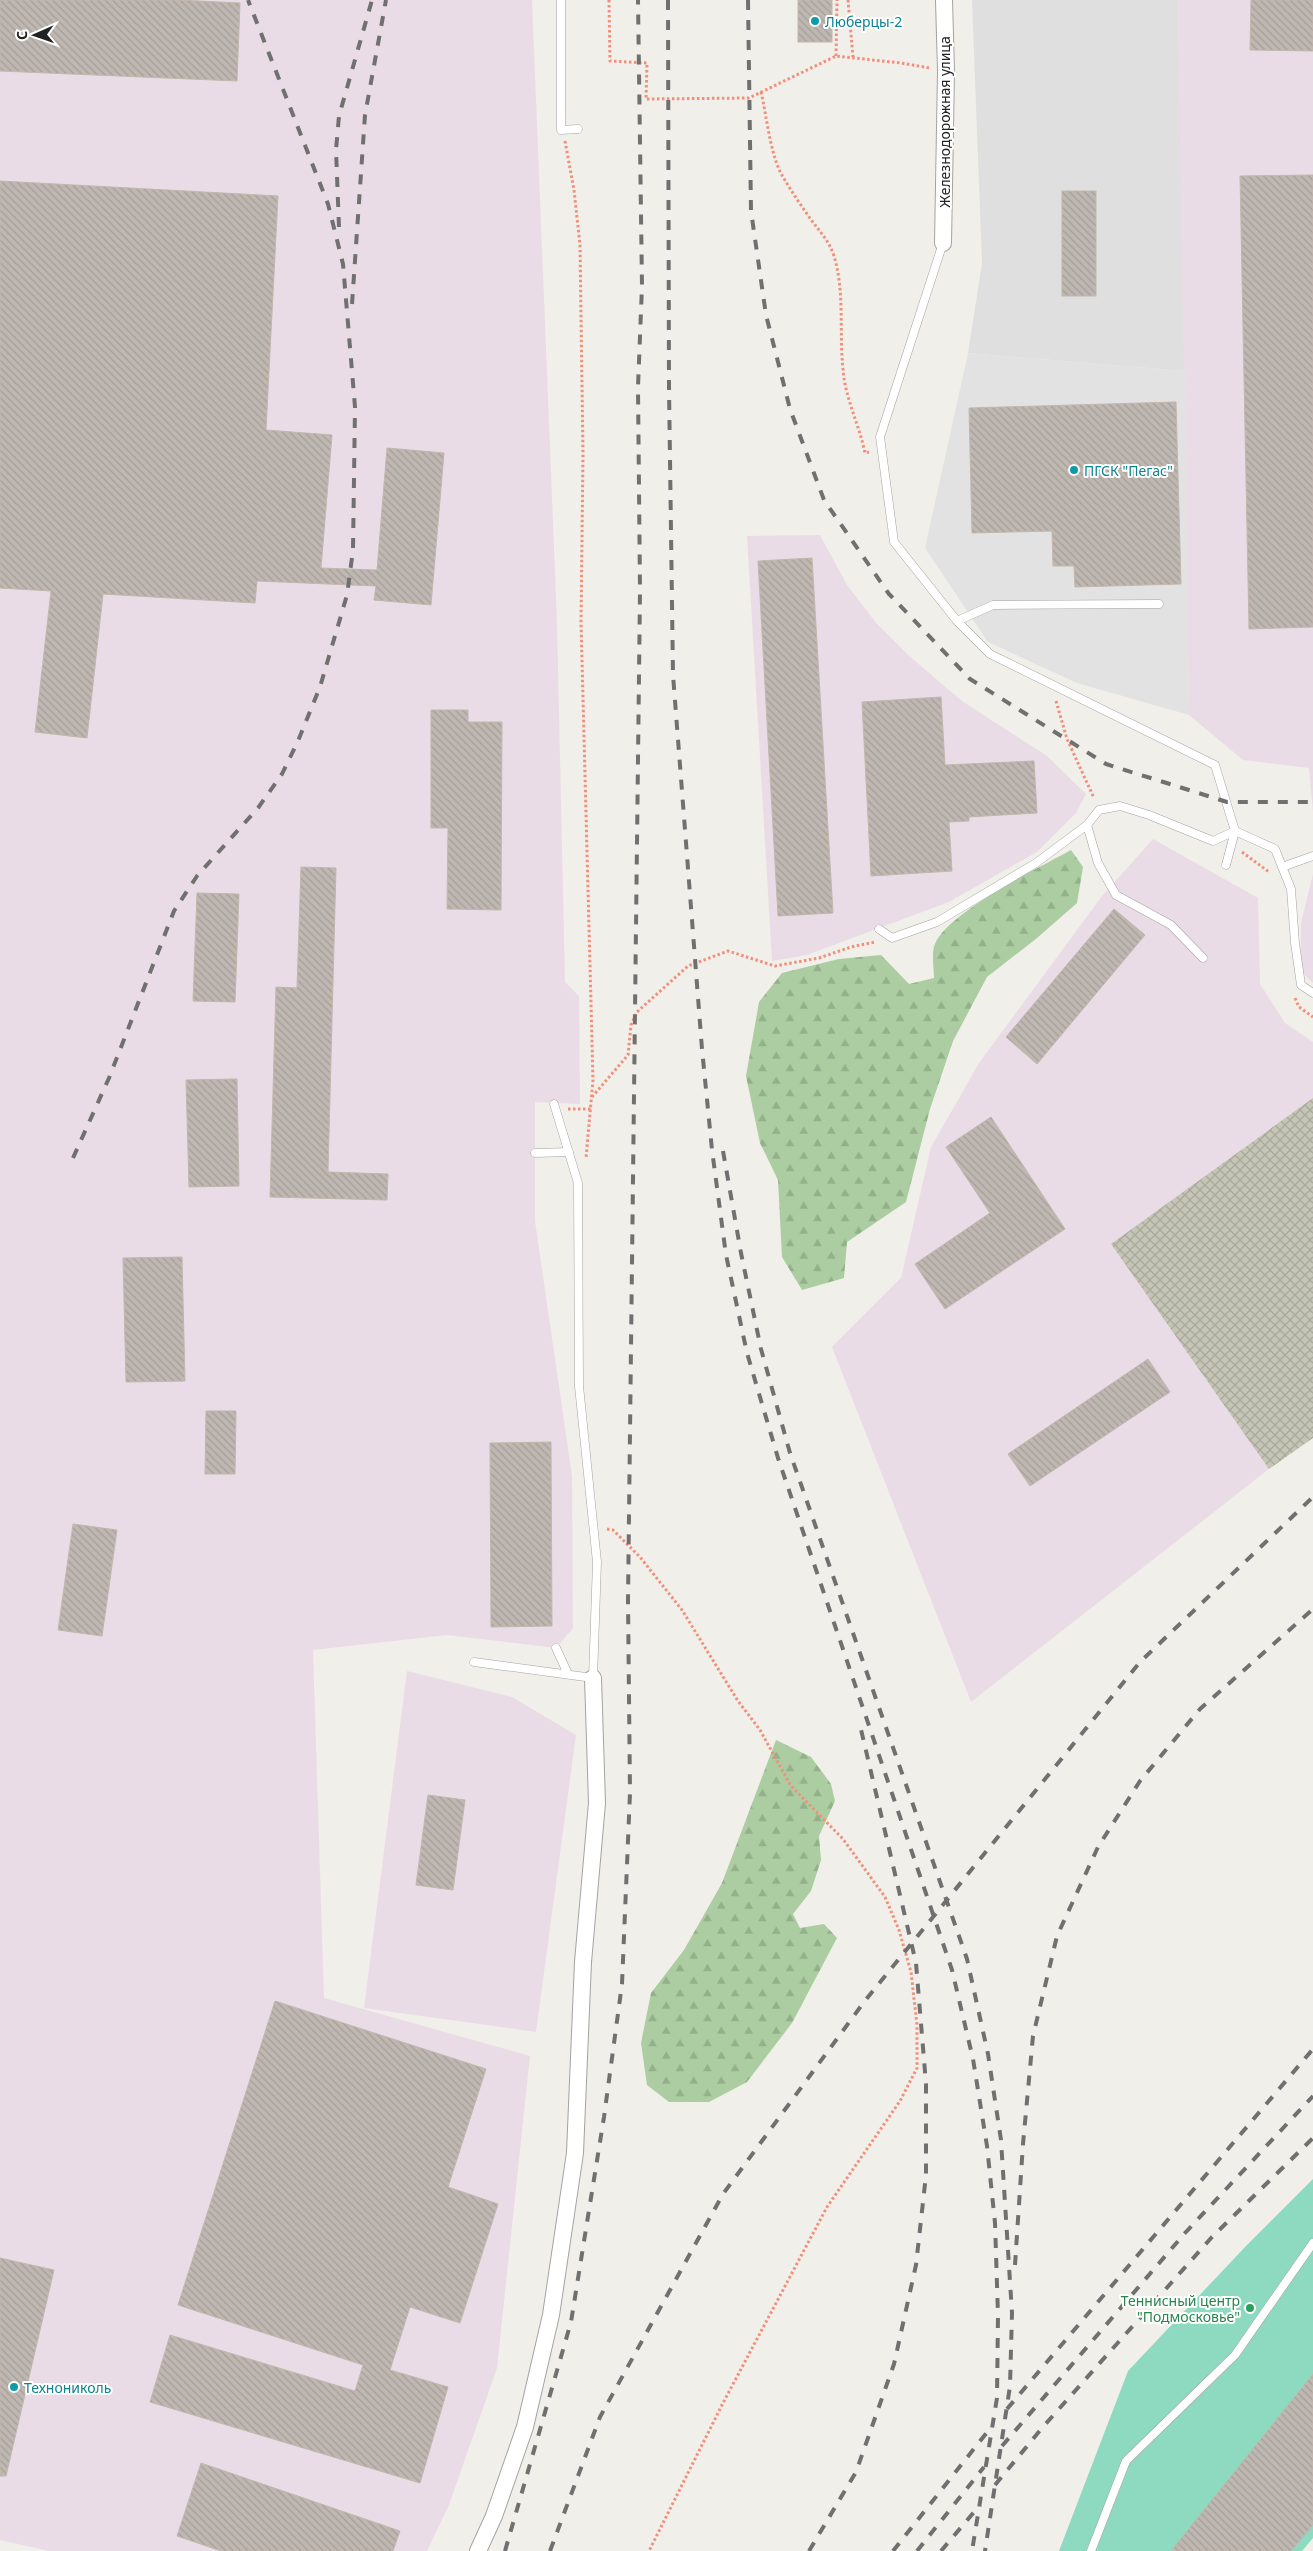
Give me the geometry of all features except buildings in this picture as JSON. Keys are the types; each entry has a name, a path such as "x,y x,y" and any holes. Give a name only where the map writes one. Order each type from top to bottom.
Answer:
{"street":[{"name":"Железнодорожная улица","path":"943,243 946,71 944,0"},
{"path":"478,2551 494,2516 524,2427 551,2315 575,2153 583,1962 597,1803 593,1678"}],"lane":[{"path":"561,0 561,130 578,129"},
{"path":"943,243 880,437 894,542 957,621 990,654 1215,766 1235,831 1226,865"},
{"path":"957,621 993,605 1159,604"},
{"path":"879,929 892,938 937,922 1036,862 1087,825 1100,810 1120,806 1149,815 1213,841 1235,831 1275,849 1291,889 1295,942 1301,985 1313,992"},
{"path":"1087,825 1098,863 1116,895 1171,925 1203,958"},
{"path":"1282,867 1313,856"},
{"path":"474,1662 593,1678 597,1562 578,1386 578,1183 554,1106"},
{"path":"535,1153 569,1152"},
{"path":"556,1648 568,1674"},
{"path":"1091,2551 1126,2461 1235,2355 1313,2243"}],"path":[{"path":"610,0 610,61 647,63 646,100 750,98 836,56 946,71"},
{"path":"836,56 837,0"},
{"path":"848,0 853,57"},
{"path":"761,92 772,142 782,174 812,221 830,242 840,285 843,368 847,397 865,452 882,451"},
{"path":"561,130 573,182 580,245 584,454 581,622 592,1109 586,1159 578,1183"},
{"path":"1051,684 1067,740 1100,810"},
{"path":"1235,831 1243,854 1271,873"},
{"path":"592,1097 628,1055 631,1025 637,1012 688,966 728,951 774,966 819,958 852,947 892,938"},
{"path":"1290,990 1299,1007 1313,1018"},
{"path":"554,1106 592,1109"},
{"path":"593,1526 613,1530 640,1557 682,1610 738,1702 760,1730 791,1786 843,1839 885,1897 899,1930 911,1972 917,2025 917,2068 900,2101 827,2207 723,2403 649,2551"}],"shaded area":[{"path":"0,0 532,0 557,622 565,982 579,996 580,1104 535,1102 535,1221 572,1476 573,1628 556,1648 447,1635 313,1650 324,1998 530,2056 497,2368 449,2505 427,2551 49,2551 0,2540"},
{"path":"972,0 1178,0 1185,371 968,353 982,263"},
{"path":"1178,0 1313,0 1313,812 1309,768 1243,760 1189,715"},
{"path":"968,353 1185,371 1189,715 1077,683 988,642 925,548"},
{"path":"820,535 847,585 877,624 908,655 962,701 1047,756 1086,794 1076,813 1037,852 949,902 807,955 772,961 747,536"},
{"path":"1153,839 1258,898 1260,984 1285,1023 1313,1042 1313,1098 1112,1244 1269,1469 971,1702 832,1347 901,1278 931,1147 979,1063 1102,896"},
{"path":"1313,874 1313,983 1301,971 1301,923"},
{"path":"1313,1098 1313,1438 1269,1469 1111,1244"},
{"path":"407,1671 512,1697 576,1735 536,2032 364,2008"}],"green space":[{"path":"1071,850 1083,867 1077,903 1037,938 987,977 953,1041 930,1109 906,1202 847,1242 844,1278 802,1290 782,1257 778,1180 760,1143 746,1076 759,1002 782,973 839,959 881,955 909,984 934,978 934,948 943,932 975,905"},
{"path":"776,1740 811,1757 831,1784 835,1801 819,1836 821,1860 811,1891 793,1914 800,1928 824,1924 837,1938 792,2023 747,2082 709,2102 669,2102 647,2085 641,2043 651,1993 684,1950 722,1883"},
{"name":"Теннисный центр \"Подмосковье\"","path":"1313,2179 1313,2538 1302,2551 1059,2551 1128,2371 1246,2246"}],"railway":[{"path":"73,1158 109,1078 174,911 197,876 258,808 282,774 320,687 347,595 353,550 355,407 343,264 328,204 248,0"},
{"path":"339,227 336,150 339,116 372,0"},
{"path":"352,304 365,115 386,0"},
{"path":"505,2551 571,2322 604,2117 622,1984 630,1793 628,1600 640,591 638,387 642,286 638,0"},
{"path":"668,0 669,387 673,675 702,1049 712,1150 726,1255 747,1353 778,1458 952,1970 973,2059 987,2146 995,2223 998,2315 997,2398 972,2551"},
{"path":"748,0 751,211 766,315 790,409 824,500 889,594 970,679 1106,764 1227,802 1313,802"},
{"path":"723,1151 741,1253 761,1349 790,1453 967,1959 988,2054 1001,2140 1012,2313 1010,2386 985,2551"},
{"path":"550,2551 600,2417 723,2194 864,2002 1140,1662 1313,1497"},
{"path":"1015,2265 1023,2144 1033,2036 1057,1936 1098,1847 1140,1781 1200,1709 1313,1609"},
{"path":"809,2551 856,2472 894,2364 916,2265 926,2175 926,2084 916,1963 859,1721"},
{"path":"1007,2409 1313,2049"},
{"path":"1002,2446 1185,2233 1313,2096"},
{"path":"995,2485 1042,2428 1212,2237 1313,2138"},
{"path":"893,2551 992,2426"},
{"path":"917,2551 984,2467"},
{"path":"941,2551 980,2505"}],"place":[{"name":"Люберцы-2","path":"815,21"},
{"name":"ПГСК \"Пегас\"","path":"1074,470"},
{"name":"Теннисный центр \"Подмосковье\"","path":"1250,2308"},
{"name":"Технониколь","path":"14,2387"}]}
